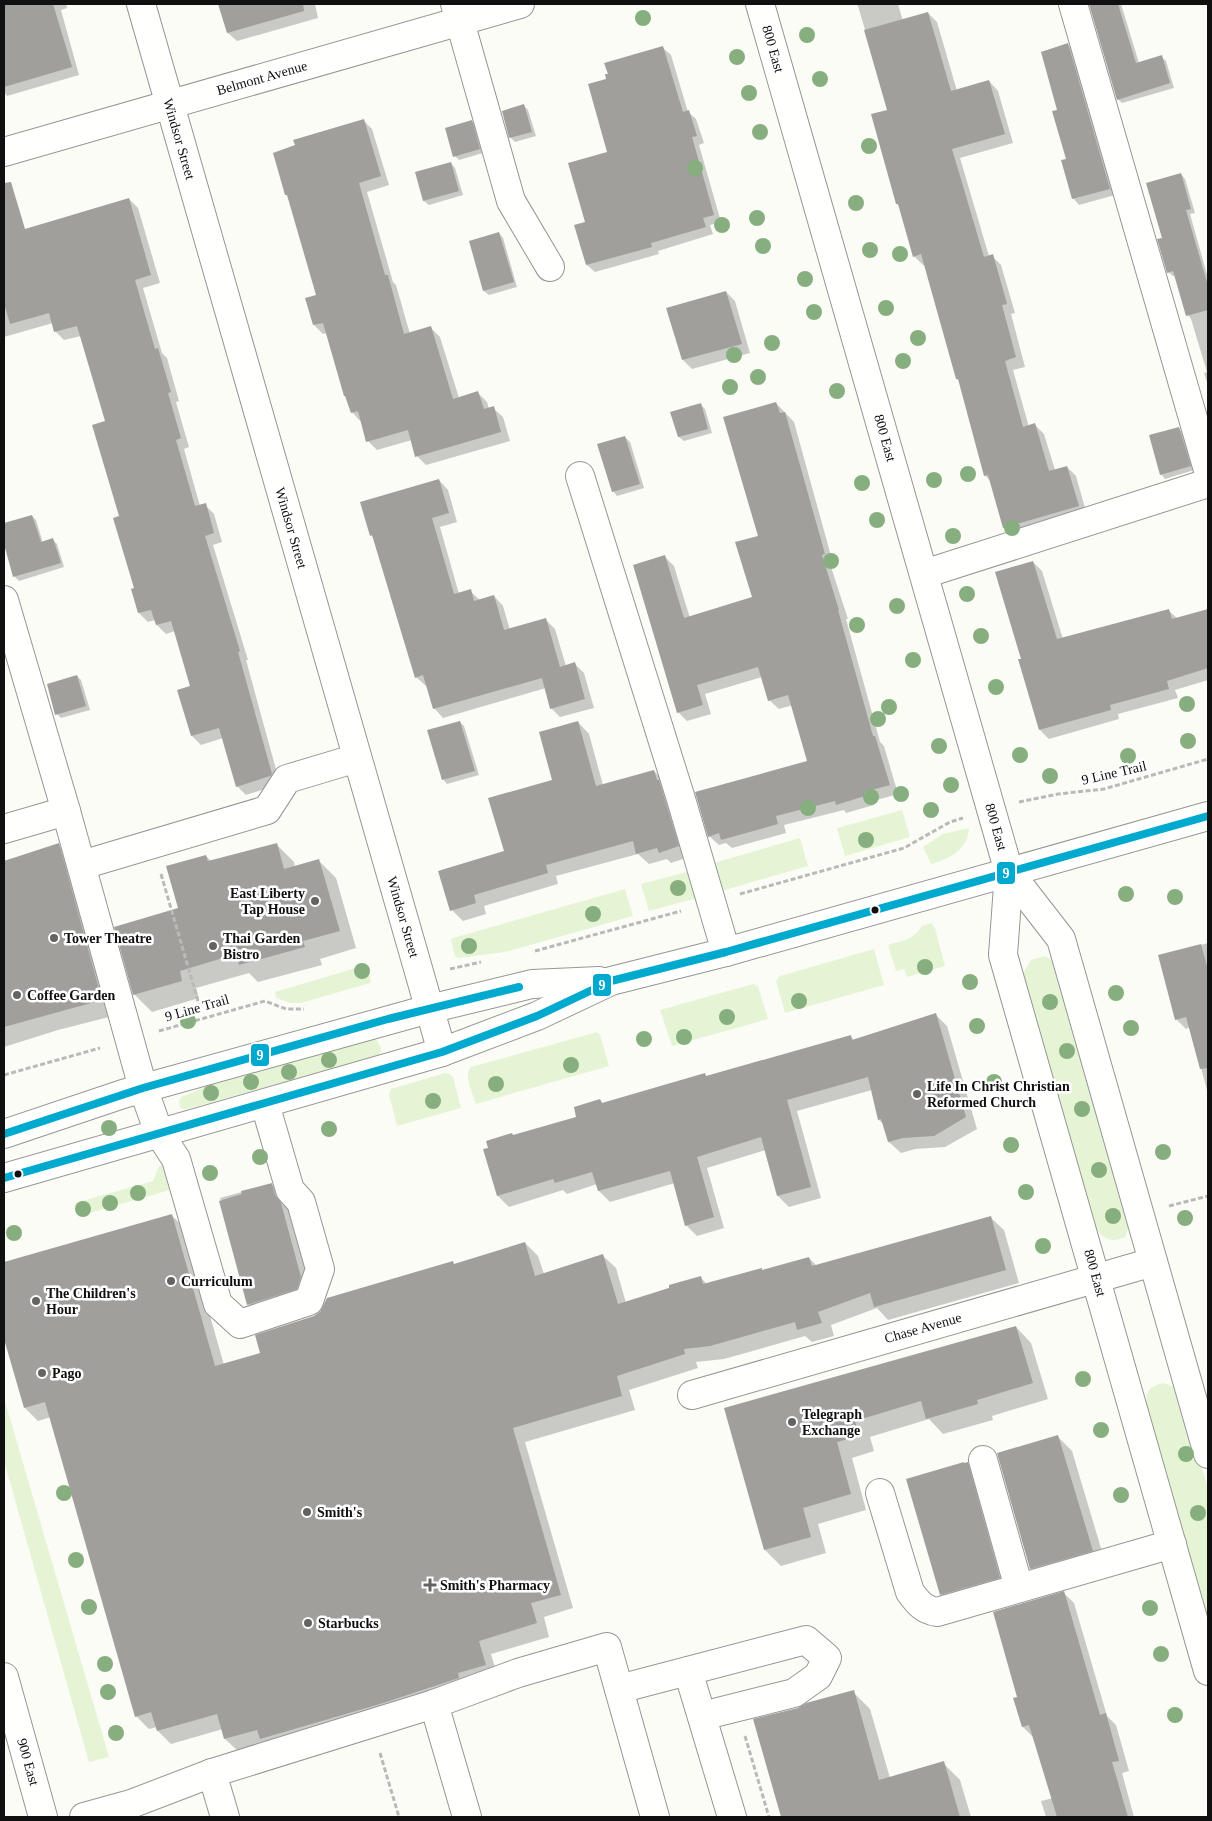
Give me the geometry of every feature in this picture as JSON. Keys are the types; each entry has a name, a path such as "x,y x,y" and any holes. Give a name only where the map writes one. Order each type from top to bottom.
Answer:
{"street":[{"name":"Windsor Street","path":"140,4 442,1052"},
{"name":"Belmont Avenue","path":"4,152 170,104 458,12 520,4"},
{"name":"800 East","path":"760,4 1009,872 1004,955 1208,1671"},
{"path":"1073,4 1208,470"},
{"path":"458,12 511,201 550,266"},
{"path":"580,476 681,799 726,952"},
{"path":"924,574 1208,483"},
{"path":"4,600 82,865 143,1088 159,1133 176,1159 218,1304 240,1324 309,1301 320,1269 301,1202 290,1190 265,1104"},
{"path":"82,865 267,810 288,779 357,758"},
{"path":"4,829 66,811"},
{"path":"4,1178 442,1052 537,1016 611,981 726,952 1208,816"},
{"name":"800 East","path":"1009,872 1061,938 1208,1454"},
{"path":"4,1134 143,1088 429,1008 532,984 611,981"},
{"name":"Chase Avenue","path":"692,1395 1154,1262"},
{"path":"983,1460 1019,1588"},
{"path":"880,1493 910,1592 918,1604 928,1610 937,1612 1172,1544"},
{"path":"619,1689 806,1640 827,1658 818,1676 794,1693 702,1716"},
{"path":"84,1817 131,1804 212,1773 434,1704 518,1673 607,1647 655,1817"},
{"path":"688,1671 732,1817"},
{"name":"900 East","path":"4,1677 43,1817"},
{"path":"434,1704 467,1817"},
{"path":"212,1773 225,1817"}],"path":[{"name":"9 Line Trail","path":"1023,801 1058,794 1104,790 1208,760"},
{"path":"152,844 200,1008"},
{"name":"9 Line Trail","path":"4,1075 265,1001 286,1009 306,1009"},
{"path":"1140,1214 1208,1196"},
{"path":"736,1707 769,1817"},
{"path":"371,1724 399,1817"}],"green space":[{"path":"902,810 910,837 845,856 837,828"},
{"path":"969,828 968,836 961,848 951,856 931,864 923,847 943,834"},
{"path":"800,838 808,866 718,892 710,864"},
{"path":"694,870 701,897 649,911 641,884"},
{"path":"625,889 633,916 505,952 459,958 455,956 451,940 453,938"},
{"path":"931,923 935,928 945,966 907,977 904,969 896,971 888,945 908,939 919,931 922,926"},
{"path":"874,949 884,985 785,1013 776,981 780,976"},
{"path":"1045,956 1056,963 1129,1226 1125,1237 1120,1239 1109,1239 1102,1236 1096,1229 1025,982 1024,972 1031,960"},
{"path":"356,968 368,969 370,983 301,1003 290,1003 276,998 275,992"},
{"path":"753,984 758,986 768,1019 672,1046 660,1010"},
{"path":"597,1032 600,1035 609,1066 476,1104 468,1080 471,1067"},
{"path":"374,1038 381,1048 381,1053 374,1057 187,1109 182,1109 180,1106 179,1101 181,1097 222,1080"},
{"path":"445,1073 453,1077 461,1108 397,1126 389,1095 391,1089"},
{"path":"166,1165 173,1189 79,1216 75,1203 153,1181 159,1166"},
{"path":"1163,1383 1175,1387 1181,1393 1208,1489 1208,1619 1147,1407 1147,1394 1151,1388"},
{"path":"4,1398 109,1757 89,1762 4,1461"}],"building":[{"path":"4,4 53,4 72,67 4,87"},
{"path":"218,4 303,4 304,11 227,33"},
{"path":"1089,4 1118,4 1136,63 1162,55 1170,83 1117,100"},
{"path":"928,12 951,91 989,80 1005,134 952,149 984,257 993,254 1007,304 1002,305 1016,357 1005,361 1023,427 1035,423 1049,471 1067,466 1079,506 1003,528 988,475 984,476 921,254 913,257 871,114 887,110 864,30"},
{"path":"1068,43 1110,189 1072,199 1061,160 1066,159 1052,111 1057,110 1041,52"},
{"path":"663,46 683,112 689,110 697,136 692,137 714,215 703,218 706,227 651,243 652,247 586,265 574,225 585,222 568,163 607,152 588,84 606,79 605,74 608,74 604,63"},
{"path":"524,104 532,132 509,138 502,111"},
{"path":"364,119 381,176 359,183 385,275 388,275 404,334 431,326 453,399 478,391 484,409 494,406 501,432 415,457 408,430 366,442 358,411 351,413 344,396 323,323 313,325 305,298 316,295 273,153 295,145 293,140"},
{"path":"472,120 480,149 453,157 445,128"},
{"path":"451,162 459,191 423,201 415,172"},
{"path":"1181,173 1191,209 1186,210 1208,286 1208,310 1186,316 1173,271 1167,273 1157,239 1162,238 1146,183"},
{"path":"11,182 25,229 129,198 151,275 135,280 155,349 158,348 171,392 168,393 181,438 176,440 195,506 206,503 214,533 205,536 240,651 238,652 272,774 270,776 236,787 219,728 191,736 177,690 190,686 171,621 156,625 151,610 138,613 131,589 134,588 113,518 119,516 92,425 105,421 77,326 54,332 49,313 10,324 4,303 4,183"},
{"path":"499,232 514,282 483,291 469,241"},
{"path":"726,291 742,344 682,360 666,308"},
{"path":"776,402 780,413 785,412 825,554 822,555 873,736 875,736 890,785 864,792 865,796 836,805 835,801 776,816 778,824 721,840 719,833 708,837 695,792 807,761 788,695 768,701 758,667 697,685 703,705 677,713 633,565 665,555 684,618 752,597 735,542 758,536 723,417"},
{"path":"701,403 708,429 678,437 670,412"},
{"path":"1179,427 1191,466 1160,475 1149,435"},
{"path":"625,436 640,484 612,492 597,444"},
{"path":"439,479 449,513 432,518 454,594 471,589 474,601 494,595 504,630 546,618 560,667 575,662 585,699 550,709 542,678 433,709 423,675 415,678 372,535 370,536 360,502"},
{"path":"32,515 41,542 53,538 61,563 13,577 4,544 4,523"},
{"path":"1033,561 1057,639 1169,609 1172,619 1208,609 1208,668 1167,681 1169,689 1110,705 1111,710 1039,730 1018,659 1021,659 995,572"},
{"path":"77,675 86,706 55,715 47,684"},
{"path":"460,721 475,771 442,780 427,730"},
{"path":"578,721 596,786 654,770 657,780 659,780 679,846 659,853 657,848 636,854 633,841 546,865 548,873 474,895 476,903 450,911 438,871 504,851 488,798 552,780 539,732"},
{"name":"Tower Theatre","path":"59,843 102,1000 4,1027 4,861"},
{"path":"277,843 284,869 319,859 340,931 303,941 305,947 239,965 236,954 180,971 182,981 133,995 114,927 178,908 166,866 206,855 208,861"},
{"path":"1201,944 1208,970 1208,1068 1200,1069 1186,1017 1175,1020 1158,955"},
{"path":"936,1013 966,1117 934,1136 903,1138 888,1142 881,1119 878,1120 868,1077 787,1100 811,1187 777,1196 761,1137 697,1157 714,1217 685,1226 670,1171 598,1191 592,1172 555,1183 553,1179 497,1196 483,1149 488,1148 486,1141 576,1117 574,1107 600,1099 602,1103 705,1073 706,1076 851,1035 852,1040"},
{"path":"272,1183 275,1195 281,1203 301,1277 297,1289 247,1305 219,1201 242,1194 241,1191"},
{"name":"Smith's","path":"172,1214 215,1366 260,1353 255,1335 314,1316 320,1312 327,1298 453,1261 454,1264 525,1242 535,1276 603,1254 618,1304 669,1288 669,1285 701,1276 703,1284 809,1257 812,1266 991,1216 1006,1270 874,1307 870,1293 818,1312 822,1323 797,1330 795,1322 710,1346 684,1349 685,1354 617,1376 622,1396 513,1428 561,1595 531,1603 537,1623 479,1641 486,1665 458,1673 459,1678 380,1704 260,1739 257,1730 224,1739 217,1714 157,1731 151,1712 135,1717 45,1402 24,1408 4,1339 4,1262"},
{"path":"1016,1326 1033,1383 977,1400 978,1404 926,1419 921,1401 855,1421 859,1436 837,1442 851,1494 803,1508 811,1537 764,1550 724,1408"},
{"path":"1058,1435 1093,1551 1030,1569 997,1453"},
{"path":"968,1462 1000,1578 940,1595 906,1479"},
{"path":"1064,1591 1100,1715 1106,1713 1119,1761 1112,1762 1128,1817 1057,1817 1029,1725 1022,1727 1013,1698 1017,1697 993,1612"},
{"path":"854,1690 879,1780 944,1761 960,1817 781,1817 753,1719 798,1708 806,1703"}],"transit line":[{"name":"9","path":"4,1178 442,1052 537,1016 611,981 726,952 1208,816"},
{"name":"9","path":"4,1134 143,1088 388,1019 519,987"}],"place":[{"name":"East Liberty Tap House","path":"315,901"},
{"name":"Tower Theatre","path":"54,938"},
{"name":"Thai Garden Bistro","path":"213,946"},
{"name":"Coffee Garden","path":"17,995"},
{"name":"Life In Christ Christian Reformed Church","path":"917,1094"},
{"name":"Curriculum","path":"171,1281"},
{"name":"The Children's Hour","path":"36,1301"},
{"name":"Pago","path":"42,1373"},
{"name":"Telegraph Exchange","path":"792,1422"},
{"name":"Smith's","path":"307,1512"},
{"name":"Smith's Pharmacy","path":"430,1585"},
{"name":"Starbucks","path":"308,1623"}]}
